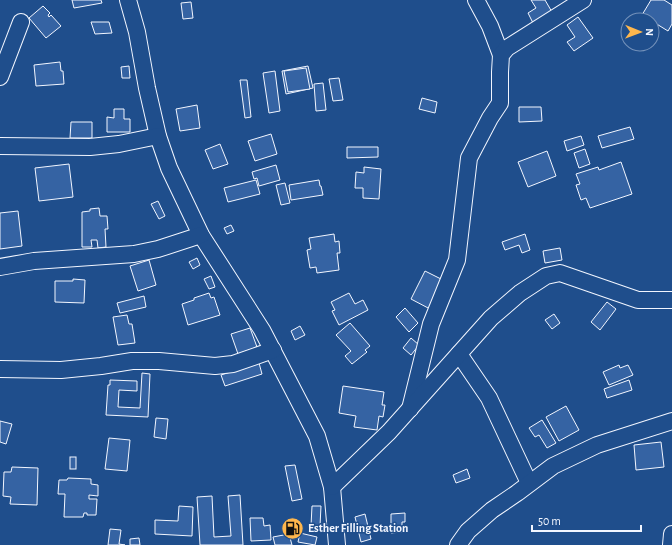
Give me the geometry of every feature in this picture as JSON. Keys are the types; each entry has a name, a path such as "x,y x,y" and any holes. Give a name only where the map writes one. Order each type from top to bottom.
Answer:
{"street":[{"path":"128,0 137,32 147,88 158,136 169,168 200,235 262,330 317,436 332,487 337,545"},
{"path":"410,409 431,324 456,260 469,158 490,118 500,103 501,55 490,26 476,0"},
{"path":"501,55 508,48 583,0"},
{"path":"0,77 21,22"},
{"path":"0,146 90,147 119,144 158,136"},
{"path":"0,267 34,261 134,254 158,249 200,235"},
{"path":"332,487 389,432 491,318 520,293 546,276 560,273 638,300 672,300"},
{"path":"0,369 61,370 132,361 159,361 215,366 233,364 273,350"},
{"path":"459,354 489,398 529,483"},
{"path":"458,545 468,531 492,510 553,466 597,445 672,421"},
{"path":"671,545 672,534"}],"building":[{"path":"72,0 101,0 102,3 74,8"},
{"path":"531,0 545,0 552,12 533,23 528,13 536,8"},
{"path":"651,0 664,0 672,5 672,24 668,31 660,26 660,12 644,12"},
{"path":"191,2 193,18 183,19 181,3"},
{"path":"43,6 50,13 48,15 49,17 51,15 61,26 46,38 29,18"},
{"path":"578,17 593,38 574,51 567,42 575,37 567,25"},
{"path":"91,22 109,22 112,33 95,34"},
{"path":"60,62 61,71 63,71 64,84 36,86 34,65"},
{"path":"129,66 130,78 122,78 121,67"},
{"path":"308,66 313,88 286,94 282,71"},
{"path":"306,68 310,89 288,92 284,71"},
{"path":"275,71 280,111 269,113 263,73"},
{"path":"339,78 343,100 333,101 329,79"},
{"path":"240,80 247,80 251,117 245,118"},
{"path":"323,83 326,110 316,111 314,84"},
{"path":"422,98 437,102 435,113 419,109"},
{"path":"197,105 200,128 180,131 176,109"},
{"path":"519,107 541,107 542,121 519,122"},
{"path":"114,109 124,109 124,119 130,119 130,132 107,132 107,117 114,118"},
{"path":"71,122 92,122 92,138 70,138"},
{"path":"630,127 634,139 602,148 598,136"},
{"path":"271,134 277,154 255,161 248,141"},
{"path":"581,136 584,145 567,151 564,141"},
{"path":"220,144 228,164 213,169 205,150"},
{"path":"347,147 378,147 378,157 347,158"},
{"path":"585,149 590,164 579,168 574,153"},
{"path":"547,151 556,176 528,187 518,162"},
{"path":"621,162 632,194 590,208 586,198 581,200 576,185 580,184 576,174 598,167 599,170"},
{"path":"69,164 73,197 39,201 35,168"},
{"path":"276,165 280,180 259,186 257,178 254,179 252,172"},
{"path":"364,167 381,169 379,199 363,198 363,188 355,188 356,172 364,173"},
{"path":"256,180 260,194 228,202 224,188"},
{"path":"319,180 323,195 291,200 289,185"},
{"path":"285,183 290,203 281,205 276,185"},
{"path":"158,201 165,216 159,219 151,204"},
{"path":"99,208 100,216 107,216 108,229 105,229 106,247 98,248 97,240 91,240 92,247 82,247 82,212"},
{"path":"18,211 22,246 0,249 0,213"},
{"path":"231,225 234,231 227,234 224,228"},
{"path":"334,234 335,242 339,241 340,253 337,253 339,270 317,273 316,267 310,268 307,250 311,249 309,238"},
{"path":"525,234 530,250 522,253 519,245 505,250 502,242"},
{"path":"560,248 562,260 545,263 543,251"},
{"path":"197,258 200,265 193,269 189,262"},
{"path":"149,260 156,285 138,291 130,266"},
{"path":"425,271 445,281 430,309 411,299"},
{"path":"211,276 215,287 209,289 204,279"},
{"path":"73,279 85,280 84,303 55,302 55,281 73,281"},
{"path":"209,293 211,298 214,297 220,315 188,325 182,304"},
{"path":"349,293 355,304 363,300 368,310 339,325 332,311 335,310 331,302"},
{"path":"144,296 146,307 120,313 117,303"},
{"path":"607,302 616,309 600,330 591,322"},
{"path":"405,308 418,323 409,332 396,317"},
{"path":"554,314 560,323 552,329 545,320"},
{"path":"127,315 129,324 132,324 135,343 118,345 113,317"},
{"path":"350,323 370,346 365,350 367,352 352,364 345,356 351,351 336,335"},
{"path":"300,326 305,335 295,340 291,331"},
{"path":"250,328 257,347 238,354 231,334"},
{"path":"411,338 419,345 411,355 403,348"},
{"path":"259,363 262,374 225,386 221,375"},
{"path":"619,365 620,368 628,365 633,375 609,385 603,372"},
{"path":"142,373 150,374 148,417 106,415 108,385 110,385 110,380 137,381 137,391 119,390 118,407 140,408"},
{"path":"629,380 632,390 607,398 604,389"},
{"path":"343,386 384,392 382,405 385,405 383,417 379,416 377,430 354,427 356,416 339,413"},
{"path":"566,406 579,430 559,441 546,417"},
{"path":"156,418 168,419 166,439 154,437"},
{"path":"542,420 556,443 547,448 539,435 535,437 529,428"},
{"path":"0,421 12,424 6,444 0,442"},
{"path":"109,438 130,440 127,471 105,469"},
{"path":"661,442 664,467 636,470 634,445"},
{"path":"70,457 76,457 76,469 70,469"},
{"path":"295,465 302,499 292,501 285,466"},
{"path":"12,467 38,468 37,505 10,504 11,497 3,496 4,472 11,472"},
{"path":"467,469 470,478 456,483 453,475"},
{"path":"68,478 91,479 91,484 98,485 98,496 89,495 89,499 97,499 96,515 87,515 87,513 84,513 83,517 64,517 65,494 58,494 59,480 67,480"},
{"path":"240,495 243,545 200,545 197,497 212,496 214,537 231,536 228,496"},
{"path":"179,506 193,507 192,536 155,534 155,520 178,521"},
{"path":"312,506 321,506 320,526 311,526"},
{"path":"405,513 405,522 402,522 402,532 391,533 391,514"},
{"path":"365,514 371,539 361,542 355,517"},
{"path":"250,518 263,518 264,526 270,525 271,540 251,541"},
{"path":"110,529 121,530 119,544 125,545 108,545"},
{"path":"300,533 317,537 315,545 298,542"},
{"path":"289,534 292,545 275,545 273,537"},
{"path":"139,538 140,545 130,545 130,539"}],"place":[{"name":"Esther Filling Station","path":"293,528"}]}
